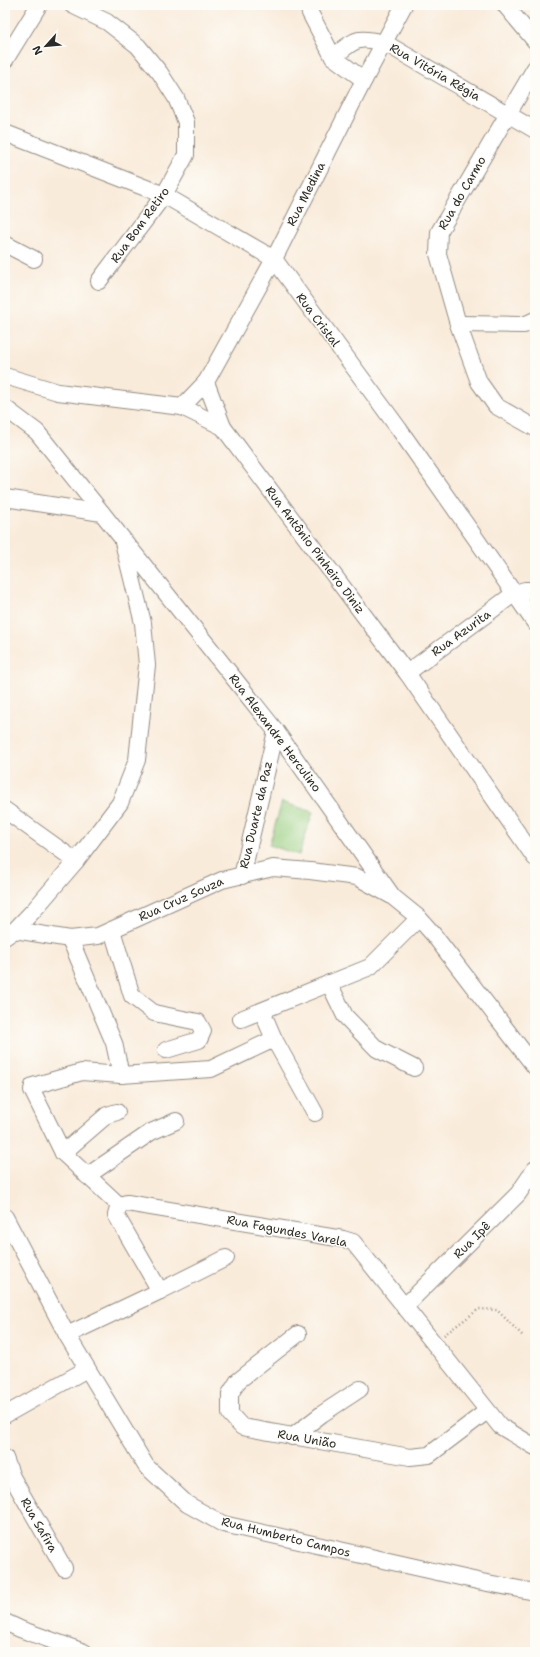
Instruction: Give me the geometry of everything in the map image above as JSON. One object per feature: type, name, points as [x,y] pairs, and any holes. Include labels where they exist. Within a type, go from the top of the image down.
[{"type":"street","points":[[5,60],[39,5]]},
{"type":"street","name":"Rua Bom Retiro","points":[[72,5],[107,22],[138,46],[160,73],[176,98],[186,122],[186,155],[164,195],[99,281]]},
{"type":"street","points":[[308,5],[310,13],[333,57],[364,80]]},
{"type":"street","name":"Rua Medina","points":[[182,407],[206,382],[274,259],[364,80],[404,5]]},
{"type":"street","points":[[505,5],[535,40]]},
{"type":"street","name":"Rua Vitória Régia","points":[[333,57],[352,42],[365,38],[385,43],[535,130]]},
{"type":"street","name":"Rua do Carmo","points":[[535,68],[439,232],[438,254],[458,324],[479,382],[496,406],[535,428]]},
{"type":"street","name":"Rua Cristal","points":[[5,133],[164,195],[274,259],[399,429],[535,622]]},
{"type":"street","points":[[5,244],[34,259]]},
{"type":"street","points":[[458,324],[524,325],[535,320]]},
{"type":"street","name":"Rua Antônio Pinheiro Diniz","points":[[5,376],[58,392],[182,407],[222,427],[407,672],[535,858]]},
{"type":"street","points":[[206,382],[222,427]]},
{"type":"street","name":"Rua Alexandre Herculino","points":[[5,408],[36,432],[102,513],[276,731],[393,897],[419,918],[535,1067]]},
{"type":"street","points":[[5,498],[102,513]]},
{"type":"street","points":[[10,934],[76,861],[120,803],[137,760],[147,665],[143,623],[122,538]]},
{"type":"street","points":[[515,594],[525,590],[535,590]]},
{"type":"street","name":"Rua Azurita","points":[[407,672],[515,594]]},
{"type":"street","name":"Rua Duarte da Paz","points":[[242,876],[276,731]]},
{"type":"street","points":[[5,810],[76,861]]},
{"type":"street","name":"Rua Cruz Souza","points":[[10,934],[70,939],[98,936],[222,880],[274,868],[357,877],[393,897]]},
{"type":"street","points":[[241,1019],[370,967],[419,918]]},
{"type":"street","points":[[112,930],[132,996],[154,1013],[198,1022],[203,1031],[199,1040],[166,1050]]},
{"type":"street","points":[[70,939],[114,1043],[121,1075]]},
{"type":"street","points":[[329,983],[345,1016],[350,1022],[377,1049],[414,1068]]},
{"type":"street","points":[[262,1011],[274,1039],[315,1113]]},
{"type":"street","points":[[160,1291],[116,1215],[119,1206],[63,1153],[33,1095],[33,1086],[82,1072],[121,1075],[211,1069],[274,1039]]},
{"type":"street","points":[[63,1153],[107,1115],[117,1112]]},
{"type":"street","points":[[87,1176],[151,1132],[176,1122]]},
{"type":"street","name":"Rua Ipê","points":[[404,1307],[518,1194],[535,1169]]},
{"type":"street","name":"Rua Fagundes Varela","points":[[119,1206],[127,1203],[342,1239],[352,1242],[500,1426],[535,1447]]},
{"type":"street","name":"Rua Humberto Campos","points":[[5,1217],[67,1335],[146,1466],[187,1504],[223,1524],[482,1582],[535,1592]]},
{"type":"street","points":[[67,1335],[226,1258]]},
{"type":"street","name":"Rua União","points":[[298,1334],[238,1381],[230,1394],[230,1414],[242,1427],[410,1457],[429,1455],[487,1411]]},
{"type":"street","points":[[5,1415],[87,1369]]},
{"type":"street","points":[[292,1437],[322,1414],[360,1389]]},
{"type":"street","name":"Rua Safira","points":[[5,1458],[12,1477],[64,1568]]},
{"type":"street","points":[[5,1622],[20,1629],[84,1652]]},
{"type":"path","points":[[434,1343],[479,1309],[497,1310],[523,1336]]},
{"type":"green space","points":[[282,802],[313,812],[299,855],[269,845]]}]
